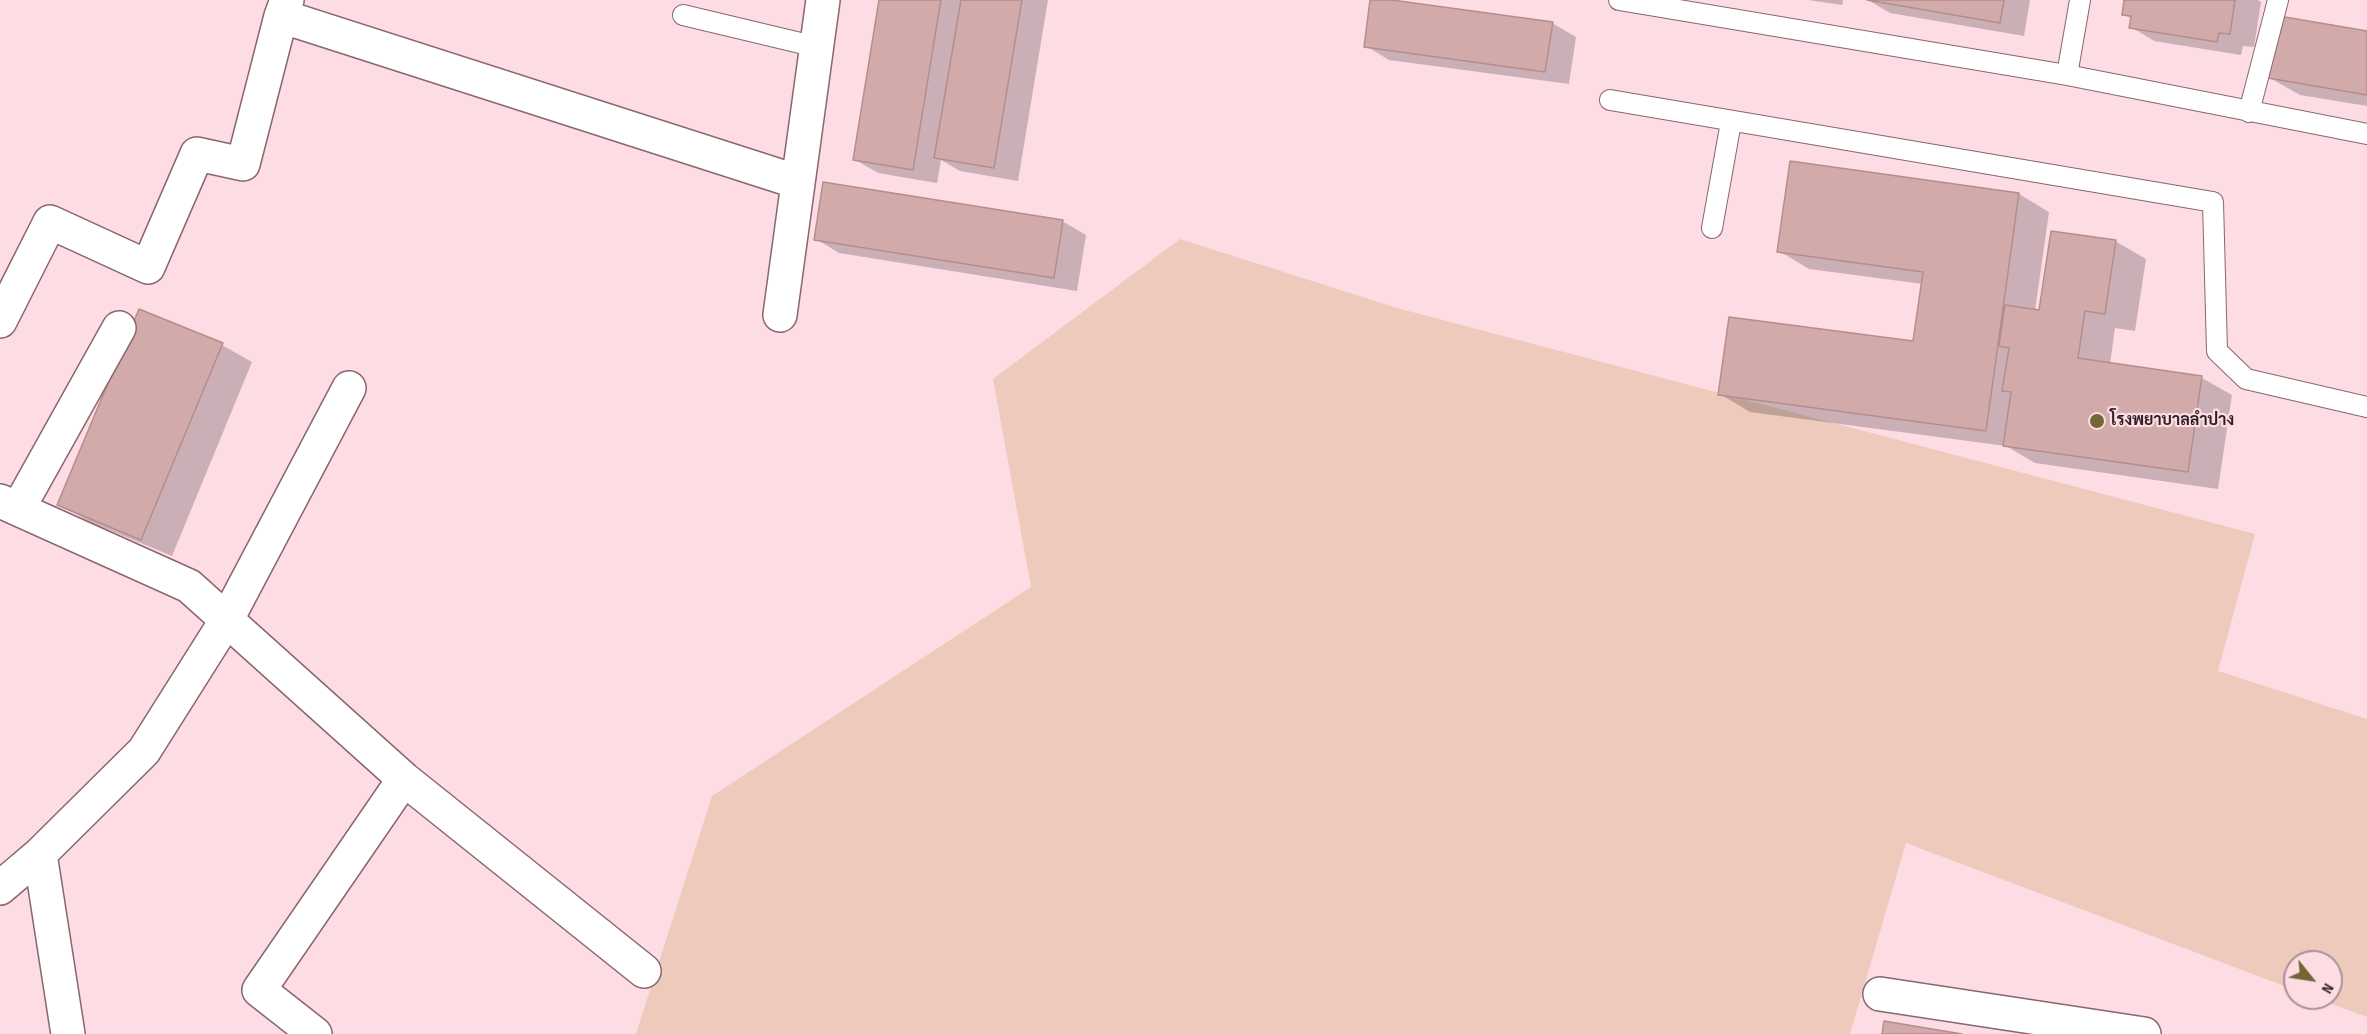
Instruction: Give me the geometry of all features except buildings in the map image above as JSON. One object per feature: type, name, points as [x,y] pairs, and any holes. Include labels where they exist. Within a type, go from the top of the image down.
[{"type":"street","points":[[780,315],[823,0]]},
{"type":"street","points":[[0,321],[50,222],[148,267],[198,154],[243,164],[284,8],[798,182]]},
{"type":"street","points":[[119,328],[9,505],[189,586],[404,779],[644,971]]},
{"type":"street","points":[[0,888],[40,854],[144,751],[226,621],[350,388]]},
{"type":"street","points":[[315,1034],[259,990],[404,779]]},
{"type":"street","points":[[40,854],[68,1034]]},
{"type":"street","points":[[1880,994],[2144,1034]]},
{"type":"lane","points":[[2067,75],[2080,0]]},
{"type":"lane","points":[[2249,112],[2278,0]]},
{"type":"lane","points":[[1629,1],[2067,75],[2367,134]]},
{"type":"lane","points":[[683,15],[817,47]]},
{"type":"lane","points":[[1610,100],[2213,202],[2217,351],[2246,379],[2367,406]]},
{"type":"lane","points":[[1712,228],[1731,122]]},
{"type":"shaded area","points":[[1180,239],[1397,308],[2255,534],[2218,671],[2367,719],[2367,1017],[2343,1008],[2343,950],[2283,950],[2283,985],[1906,843],[1850,1034],[636,1034],[712,796],[1031,587],[993,379]]},
{"type":"place","name":"โรงพยาบาลลำปาง","points":[[2097,421]]}]
